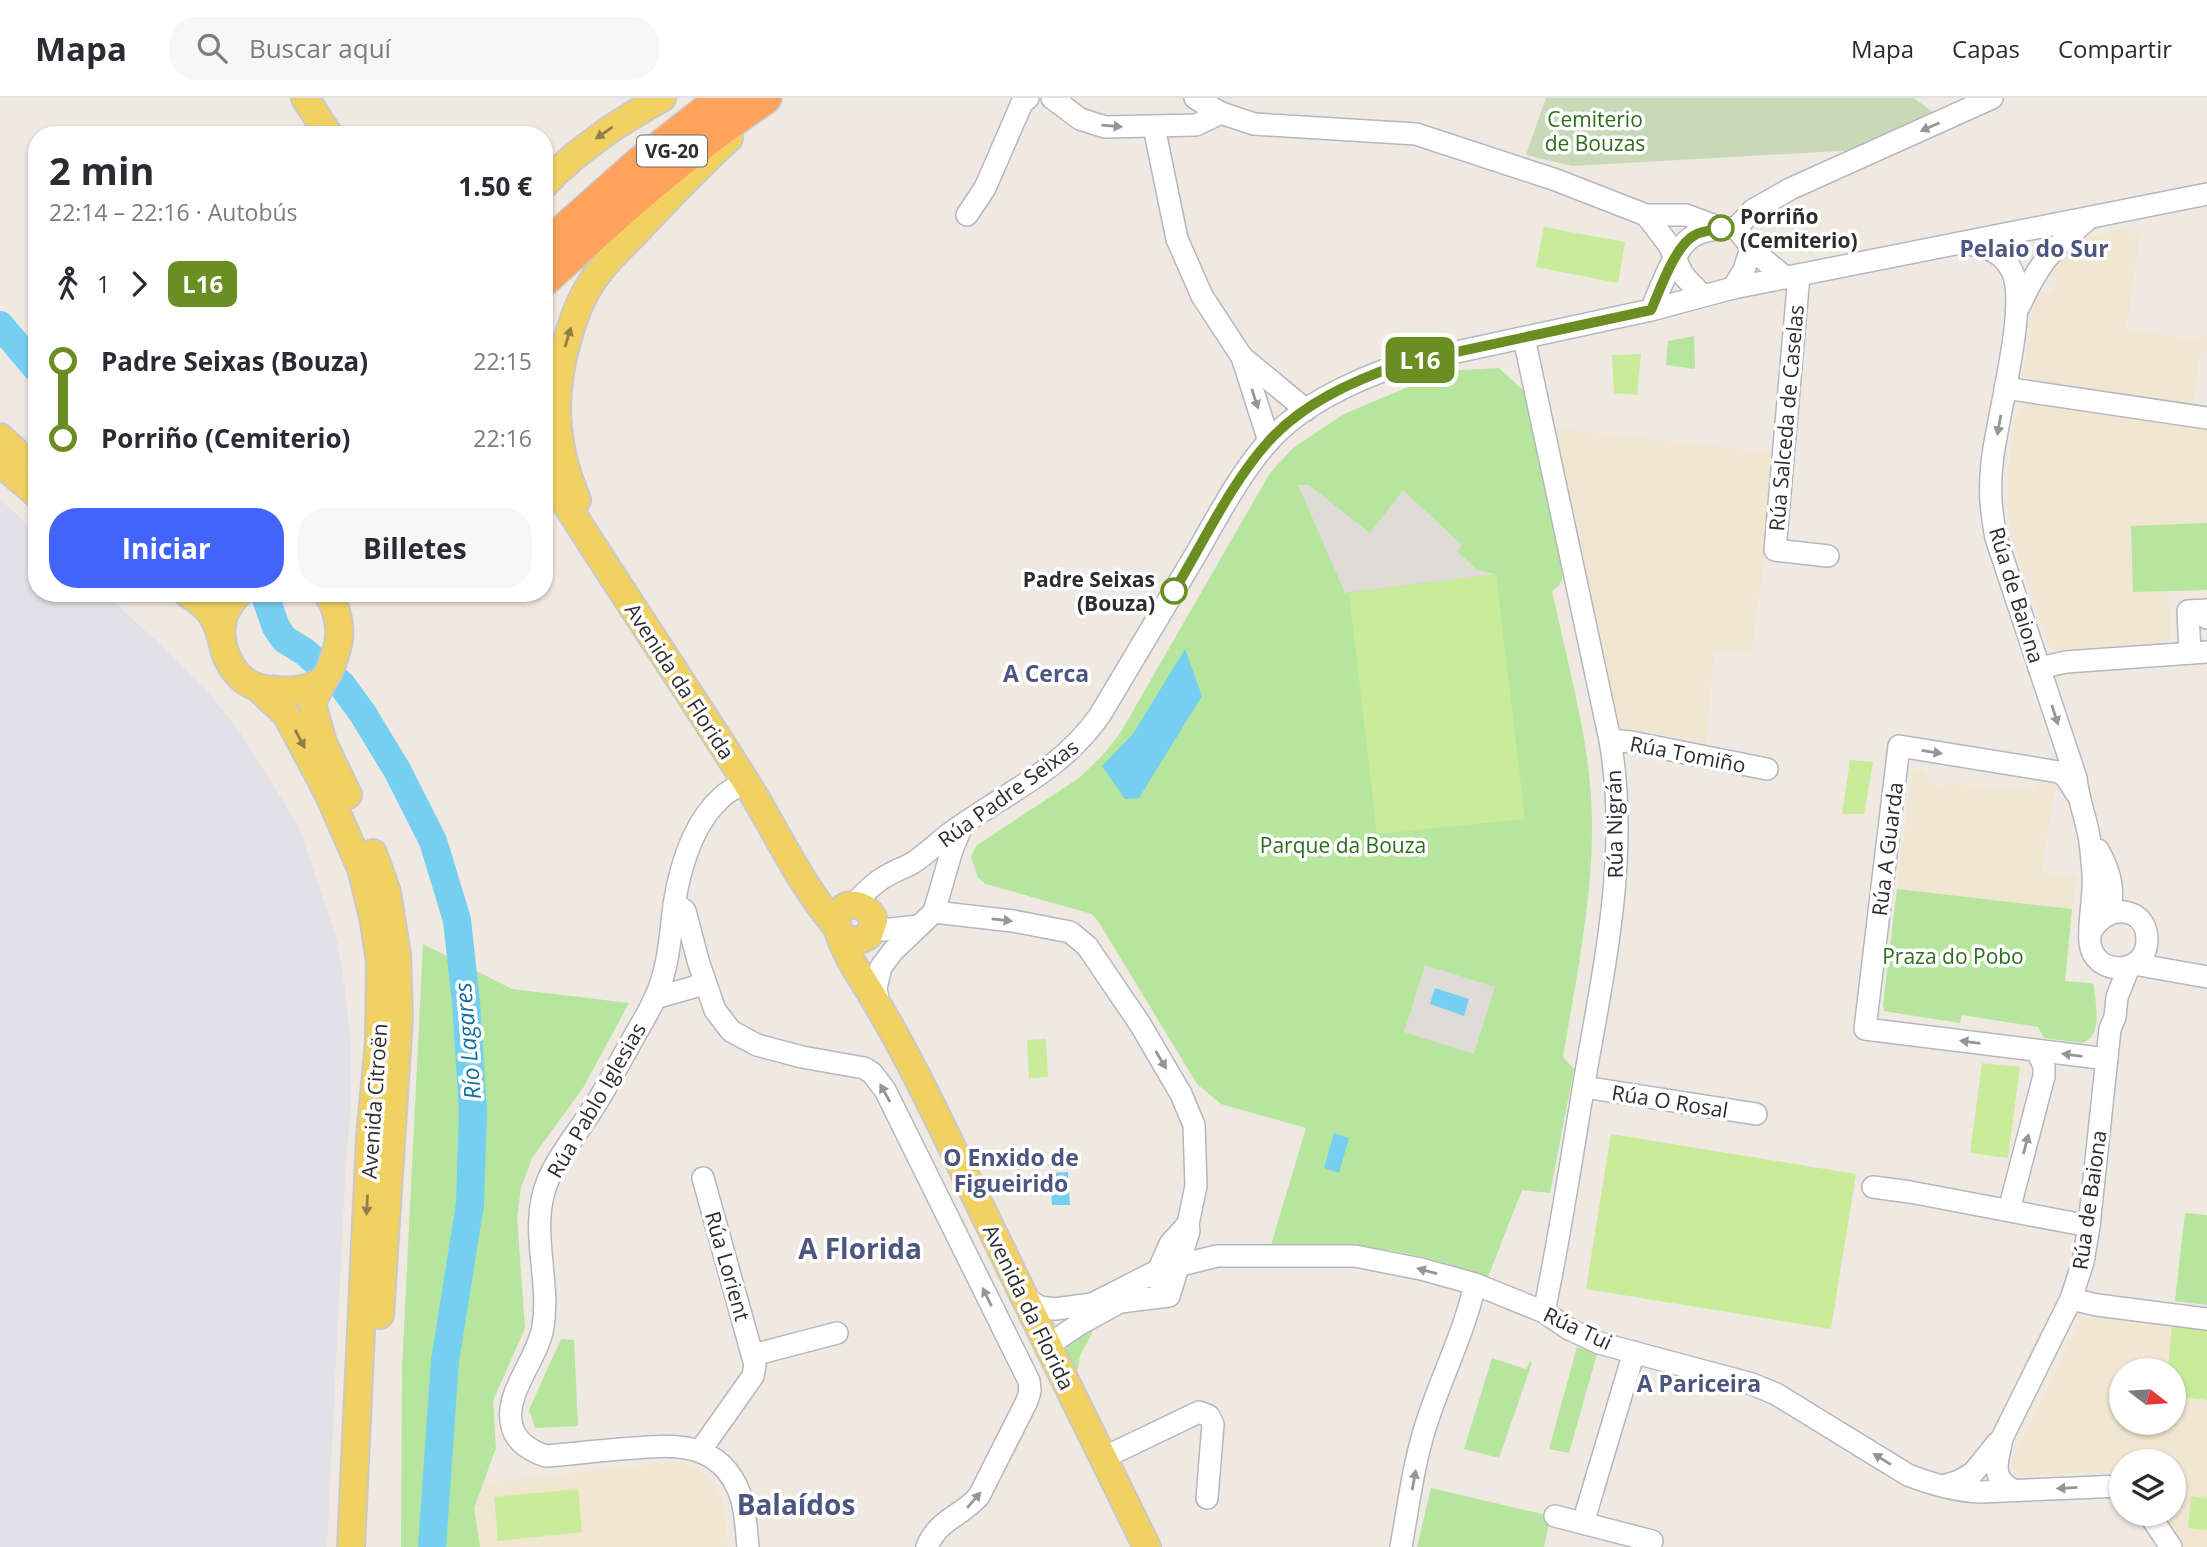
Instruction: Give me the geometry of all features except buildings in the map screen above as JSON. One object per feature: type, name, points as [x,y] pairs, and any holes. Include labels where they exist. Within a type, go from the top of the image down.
[{"type":"highway","points":[[553,228],[616,168],[702,98]]},
{"type":"highway","name":"VG-20","points":[[553,261],[641,162],[723,98]]},
{"type":"highway","name":"VG-20","points":[[553,241],[740,98]]},
{"type":"highway","points":[[553,272],[636,195],[688,153],[765,98]]},
{"type":"main road","points":[[305,98],[323,126]]},
{"type":"main road","points":[[553,177],[586,146],[621,121],[662,98]]},
{"type":"main road","points":[[578,522],[580,506],[567,477],[556,421],[557,387],[564,349],[576,311],[590,285],[617,251],[694,171],[778,98]]},
{"type":"main road","points":[[0,437],[28,463]]},
{"type":"main road","points":[[0,463],[28,499]]},
{"type":"main road","name":"Avenida da Florida","points":[[553,483],[746,782],[823,911],[844,918],[851,962],[879,1005],[1147,1547]]},
{"type":"main road","points":[[201,602],[216,618],[222,640]]},
{"type":"main road","points":[[222,640],[222,624],[232,602]]},
{"type":"main road","points":[[257,687],[290,692],[314,690],[331,667],[340,642],[340,622],[333,602]]},
{"type":"main road","name":"Avenida Citroën","points":[[222,640],[228,661],[242,679],[257,687],[286,714],[328,793],[361,868],[380,961],[379,1042],[370,1139],[351,1547]]},
{"type":"main road","name":"Avenida Citroën","points":[[314,690],[323,743],[366,835],[387,892],[397,955],[399,1017],[367,1547]]},
{"type":"main road","points":[[844,918],[847,940],[855,941],[871,932]]},
{"type":"main road","points":[[863,981],[871,932]]},
{"type":"street","points":[[967,215],[985,188],[1022,103],[1028,98]]},
{"type":"street","points":[[1052,98],[1080,119],[1105,127],[1196,125],[1221,113]]},
{"type":"street","points":[[1195,98],[1221,113],[1254,124],[1416,134],[1556,180],[1646,215],[1686,215],[1729,228],[1751,248],[1792,277]]},
{"type":"street","points":[[1651,310],[1675,259],[1695,235],[1729,228],[1753,210],[1790,189],[1992,98]]},
{"type":"street","points":[[1154,127],[1177,239],[1202,296],[1242,357],[1269,441]]},
{"type":"street","points":[[1646,215],[1669,245],[1683,275],[1702,295],[2207,194]]},
{"type":"street","name":"Rúa de Baiona","points":[[2018,309],[2042,263],[2054,248],[2089,218]]},
{"type":"street","name":"Rúa de Baiona","points":[[1959,243],[1978,245],[2002,257],[2015,280],[2018,309],[1992,461],[1990,500],[1996,538],[2076,778],[2078,798],[2089,833],[2103,859],[2113,892],[2108,913],[2129,913],[2143,925],[2147,940],[2146,949],[2141,958],[2132,965],[2117,997],[2115,1017],[2110,1029]]},
{"type":"street","points":[[1733,288],[1745,270],[1751,248]]},
{"type":"street","name":"Rúa Salceda de Caselas","points":[[1792,277],[1775,550],[1828,556]]},
{"type":"street","name":"Rúa Padre Seixas","points":[[844,918],[870,888],[888,874],[909,866],[962,826],[1060,760],[1079,743],[1100,715],[1239,481],[1269,441],[1306,410],[1369,376],[1401,364],[1651,310],[1702,295]]},
{"type":"street","name":"Rúa Nigrán","points":[[1524,338],[1610,740],[1617,810],[1616,888],[1544,1312]]},
{"type":"street","points":[[1242,357],[1306,410]]},
{"type":"street","points":[[2005,388],[2207,418]]},
{"type":"street","points":[[2039,668],[2056,663],[2199,652],[2188,611],[2207,610],[2207,618]]},
{"type":"street","name":"Rúa Tomiño","points":[[1610,740],[1767,769]]},
{"type":"street","name":"Rúa A Guarda","points":[[2078,798],[2066,777],[2059,772],[1899,746],[1865,1029],[2107,1059]]},
{"type":"street","name":"Rúa Pablo Iglesias","points":[[746,782],[724,795],[704,817],[685,858],[674,903],[663,979],[655,998],[604,1091],[554,1166],[547,1182],[539,1222],[543,1330],[510,1412],[515,1435],[533,1452],[546,1456],[668,1445],[701,1451],[718,1462],[736,1485],[744,1510],[748,1547]]},
{"type":"street","name":"Avenida da Florida","points":[[879,1005],[876,988],[881,967],[929,914],[962,826]]},
{"type":"street","name":"Rúa de Baiona","points":[[2013,1490],[2000,1480],[1996,1460],[2003,1438],[2071,1299],[2086,1251],[2089,1226],[2110,1029],[2106,965],[2094,956],[2091,947],[2093,874],[2089,833]]},
{"type":"street","points":[[909,866],[930,882],[929,914]]},
{"type":"street","points":[[674,903],[685,911],[701,973],[721,1021],[743,1039],[802,1057],[864,1069],[878,1080],[1029,1381],[1027,1401],[979,1496],[935,1530],[927,1547]]},
{"type":"street","points":[[2092,930],[2097,921],[2108,913]]},
{"type":"street","points":[[871,932],[929,914],[1013,920],[1070,932],[1087,946],[1140,1024],[1181,1094],[1194,1125],[1196,1186],[1179,1264]]},
{"type":"street","points":[[670,945],[685,948],[701,973]]},
{"type":"street","points":[[2106,965],[2117,969],[2132,965],[2207,978]]},
{"type":"street","name":"Rúa Pablo Iglesias","points":[[655,998],[694,987],[701,973]]},
{"type":"street","points":[[2009,1210],[2044,1076],[2044,1066],[2038,1051]]},
{"type":"street","name":"Rúa O Rosal","points":[[1584,1087],[1756,1114]]},
{"type":"street","name":"Rúa Lorient","points":[[701,1451],[754,1376],[755,1365],[703,1178]]},
{"type":"street","points":[[1873,1188],[2089,1226]]},
{"type":"street","points":[[1188,1227],[1217,1256]]},
{"type":"street","points":[[1149,1300],[1157,1271],[1170,1244],[1188,1227]]},
{"type":"street","name":"Rúa Tui","points":[[1025,1298],[1041,1307],[1055,1310],[1092,1304],[1157,1271],[1217,1256],[1355,1256],[1409,1266],[1475,1284],[1544,1312],[1569,1329],[1599,1343],[1739,1380],[1776,1394],[1908,1475],[1929,1483],[1967,1491],[2109,1486]]},
{"type":"street","name":"Rúa Tui","points":[[1048,1346],[1078,1325],[1120,1302],[1169,1296],[1179,1264]]},
{"type":"street","points":[[1401,1547],[1420,1444],[1461,1334],[1475,1284]]},
{"type":"street","points":[[2071,1299],[2097,1305],[2207,1319]]},
{"type":"street","name":"Rúa Tui","points":[[1078,1325],[1092,1304]]},
{"type":"street","points":[[753,1354],[836,1332]]},
{"type":"street","points":[[1584,1523],[1634,1352]]},
{"type":"street","points":[[1104,1458],[1199,1412],[1209,1416],[1213,1424],[1208,1498]]},
{"type":"street","name":"Rúa de Baiona","points":[[1944,1486],[1973,1473],[2003,1438]]},
{"type":"street","points":[[1555,1516],[1652,1541]]},
{"type":"street","points":[[2157,1526],[2171,1547]]},
{"type":"shaded area","points":[[2129,227],[2129,233],[2140,233],[2126,329],[2197,340],[2199,335],[2207,336],[2207,352],[2200,351],[2194,401],[2190,405],[2034,381],[2023,373],[2036,295],[2038,290],[2051,295],[2058,279],[2046,273],[2064,253],[2084,239]]},
{"type":"shaded area","points":[[2031,403],[2207,429],[2207,587],[2168,591],[2171,636],[2167,642],[2085,649],[2050,648],[2015,547],[2007,504],[2007,475],[2016,414],[2021,406]]},
{"type":"shaded area","points":[[1553,428],[1773,453],[1762,575],[1751,654],[1714,652],[1706,744],[1620,726]]},
{"type":"shaded area","points":[[1298,485],[1309,485],[1370,533],[1403,490],[1462,545],[1457,551],[1477,570],[1496,574],[1345,593]]},
{"type":"shaded area","points":[[0,499],[28,525],[28,602],[114,602],[207,690],[241,734],[298,825],[337,940],[350,1036],[351,1099],[327,1547],[0,1547]]},
{"type":"shaded area","points":[[1912,770],[1924,772],[1930,784],[1943,786],[1946,783],[2031,791],[2040,779],[2056,782],[2041,872],[2077,877],[2072,909],[1897,889]]},
{"type":"shaded area","points":[[1425,965],[1495,987],[1474,1054],[1404,1032]]},
{"type":"shaded area","points":[[2095,1315],[2172,1324],[2169,1358],[2109,1358],[2109,1435],[2186,1435],[2186,1397],[2207,1400],[2207,1547],[2185,1547],[2172,1526],[2186,1526],[2186,1449],[2109,1449],[2109,1472],[2025,1475],[2016,1471],[2013,1466],[2013,1458],[2080,1321]]},
{"type":"shaded area","points":[[670,1462],[692,1465],[716,1487],[723,1502],[728,1547],[471,1547],[470,1517],[483,1483]]},
{"type":"green space","name":"Cemiterio de Bouzas","points":[[1546,98],[1914,98],[1934,113],[1856,150],[1572,166],[1526,155]]},
{"type":"green space","points":[[1544,227],[1625,242],[1618,283],[1536,267]]},
{"type":"green space","points":[[1694,336],[1695,369],[1666,365],[1668,341]]},
{"type":"green space","points":[[1641,354],[1637,395],[1614,393],[1612,355]]},
{"type":"green space","name":"Parque da Bouza","points":[[1499,368],[1525,392],[1562,572],[1560,583],[1552,591],[1588,762],[1592,850],[1587,909],[1563,1057],[1574,1069],[1550,1193],[1522,1190],[1488,1277],[1427,1258],[1389,1250],[1345,1246],[1271,1245],[1306,1128],[1221,1104],[1197,1084],[1092,914],[986,884],[978,878],[971,857],[976,846],[1079,778],[1119,735],[1270,473],[1293,448],[1344,414],[1446,371]]},
{"type":"green space","points":[[2207,523],[2207,590],[2133,592],[2131,526]]},
{"type":"green space","points":[[1496,574],[1525,819],[1377,834],[1349,593]]},
{"type":"green space","points":[[1850,760],[1873,762],[1864,814],[1842,814]]},
{"type":"green space","name":"Praza do Pobo","points":[[1897,889],[2072,909],[2065,981],[2094,985],[2097,1018],[2096,1027],[2089,1040],[2082,1043],[2044,1038],[2038,1027],[1962,1015],[1960,1023],[1884,1011]]},
{"type":"green space","points":[[423,944],[512,989],[629,1003],[583,1088],[532,1158],[521,1188],[517,1217],[525,1328],[493,1401],[496,1448],[474,1508],[480,1547],[401,1547],[402,1369]]},
{"type":"green space","points":[[1046,1039],[1048,1077],[1029,1078],[1027,1040]]},
{"type":"green space","points":[[1982,1063],[2020,1067],[2008,1158],[1970,1153]]},
{"type":"green space","points":[[1611,1134],[1856,1174],[1831,1329],[1586,1289]]},
{"type":"green space","points":[[2185,1213],[2207,1215],[2207,1305],[2175,1301]]},
{"type":"green space","points":[[2172,1324],[2207,1328],[2207,1400],[2186,1397],[2186,1358],[2169,1358]]},
{"type":"green space","points":[[1094,1327],[1073,1376],[1065,1352],[1069,1343]]},
{"type":"green space","points":[[561,1339],[574,1340],[578,1426],[535,1428],[529,1410]]},
{"type":"green space","points":[[1577,1347],[1597,1354],[1569,1453],[1549,1449]]},
{"type":"green space","points":[[1492,1358],[1526,1369],[1530,1361],[1532,1363],[1499,1458],[1464,1449]]},
{"type":"green space","points":[[1431,1488],[1551,1516],[1544,1547],[1417,1547]]},
{"type":"green space","points":[[578,1489],[582,1532],[498,1541],[494,1497]]},
{"type":"green space","points":[[2191,1496],[2207,1498],[2207,1530],[2188,1528]]},
{"type":"water","points":[[1185,649],[1202,696],[1139,798],[1125,799],[1102,766],[1133,734]]},
{"type":"water","points":[[1435,988],[1469,999],[1464,1016],[1430,1004]]},
{"type":"water","points":[[1334,1133],[1349,1138],[1339,1173],[1324,1168]]},
{"type":"water","points":[[1068,1172],[1070,1205],[1052,1205],[1050,1173]]},
{"type":"waterway","name":"Río Lagares","points":[[0,325],[28,358]]},
{"type":"waterway","name":"Río Lagares","points":[[267,602],[276,627],[284,639],[305,652],[342,685],[397,770],[433,841],[457,920],[473,1110],[470,1204],[445,1361],[432,1547]]},
{"type":"bus line","name":"L16","points":[[1174,591],[1239,481],[1269,441],[1306,410],[1340,389],[1401,364],[1651,310],[1685,244],[1695,235],[1721,228]]},
{"type":"place","name":"Porriño (Cemiterio)","points":[[1721,228]]},
{"type":"place","name":"Padre Seixas (Bouza)","points":[[1174,591]]},
{"type":"district","name":"Pelaio do Sur","points":[[2034,248]]},
{"type":"district","name":"A Cerca","points":[[1046,673]]},
{"type":"district","name":"O Enxido de Figueirido","points":[[1011,1170]]},
{"type":"district","name":"A Florida","points":[[860,1248]]},
{"type":"district","name":"A Pariceira","points":[[1699,1383]]},
{"type":"district","name":"Balaídos","points":[[796,1504]]}]
